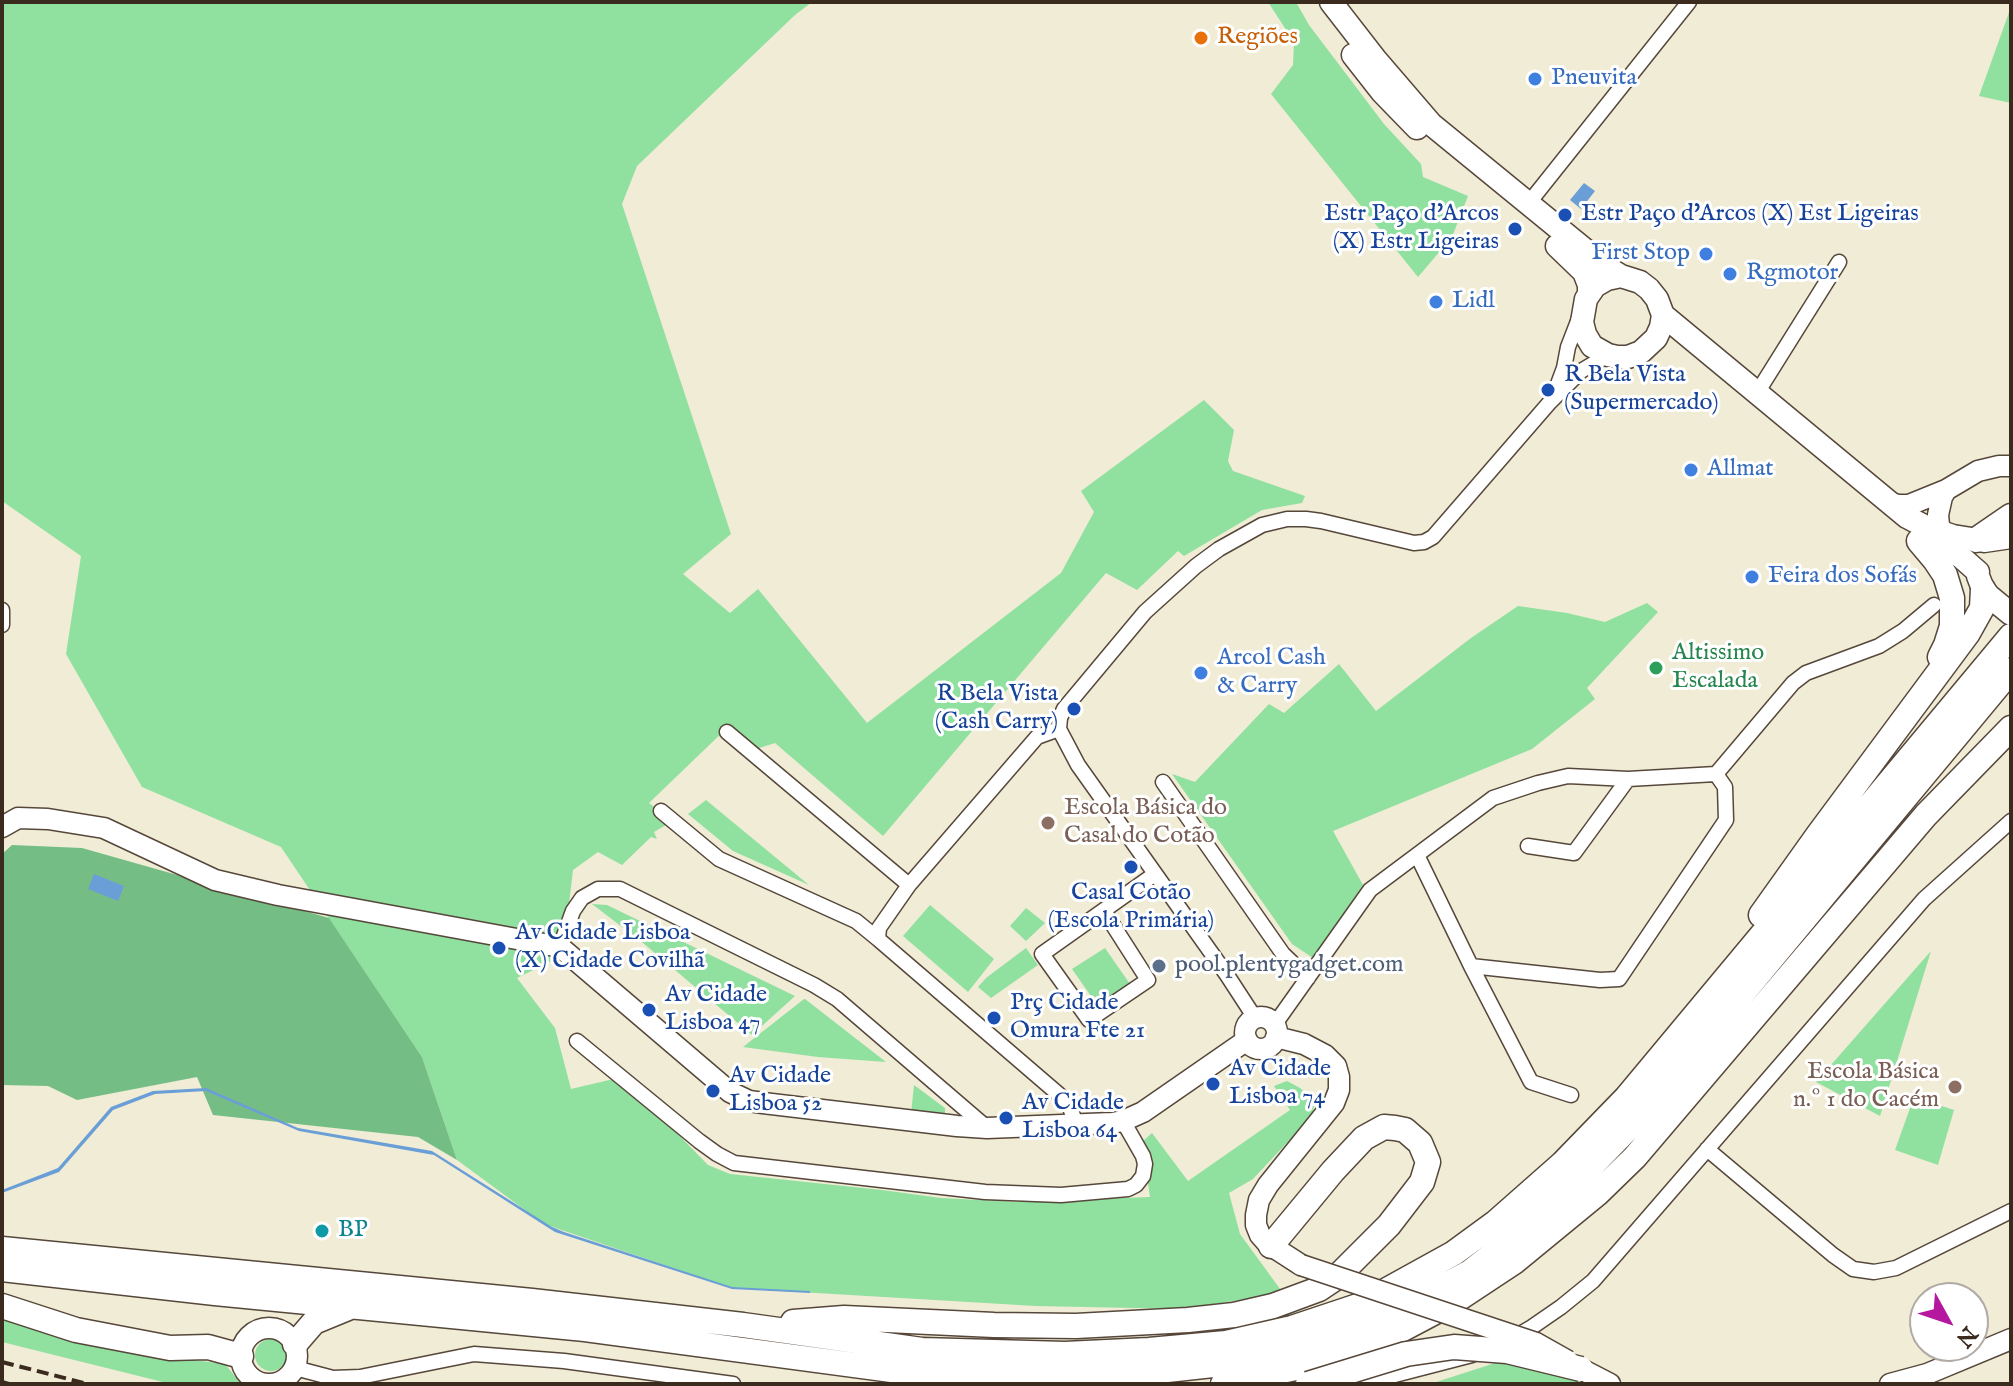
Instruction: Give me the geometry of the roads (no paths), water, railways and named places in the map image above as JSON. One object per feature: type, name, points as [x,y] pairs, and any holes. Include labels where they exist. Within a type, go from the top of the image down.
[{"type":"highway","points":[[1994,540],[2011,516]]},
{"type":"highway","points":[[1912,708],[1946,645],[1953,615],[1945,575],[1919,541]]},
{"type":"highway","points":[[1725,980],[1735,951],[1976,620],[1982,608],[1983,586]]},
{"type":"highway","points":[[2,1249],[454,1293],[743,1325],[922,1350],[1065,1354],[1149,1350],[1226,1343],[1292,1328],[1358,1306],[1454,1253],[1495,1223],[1563,1163],[1627,1097],[2011,636]]},
{"type":"highway","points":[[2,1269],[615,1333],[914,1373],[1073,1376],[1149,1372],[1231,1363],[1297,1350],[1360,1330],[1470,1272],[1578,1180],[1645,1111],[2011,670]]},
{"type":"highway","points":[[1223,1384],[1309,1365],[1382,1340],[1452,1303],[1514,1262],[1598,1193],[1635,1157],[1915,827],[2011,728]]},
{"type":"highway","points":[[743,1325],[844,1318],[1076,1326],[1188,1320],[1234,1315],[1273,1306],[1319,1289],[1337,1277],[1389,1225],[1417,1191],[1426,1173],[1428,1162],[1420,1143],[1405,1130],[1384,1127],[1364,1138],[1271,1246]]},
{"type":"highway","points":[[2,1306],[76,1330],[170,1348],[208,1347],[241,1356]]},
{"type":"highway","points":[[295,1356],[314,1322],[352,1306]]},
{"type":"highway","points":[[1308,1384],[1406,1354],[1454,1347],[1507,1351],[1581,1369]]},
{"type":"highway","points":[[914,1373],[948,1384]]},
{"type":"main road","points":[[1315,2],[1398,110],[1579,265],[1587,278],[1582,322],[1592,346],[1608,355],[1628,357],[1648,347],[1667,344],[1680,349],[1841,482],[1919,541],[1961,557],[1983,586],[2011,614]]},
{"type":"main road","points":[[1331,2],[1431,124],[1588,254],[1621,276],[1640,282],[1649,289],[1663,315],[1890,503],[1914,521],[1943,533],[1994,540]]},
{"type":"main road","points":[[1586,301],[1601,281],[1621,276]]},
{"type":"main road","points":[[1648,347],[1656,338],[1663,315]]},
{"type":"main road","points":[[1983,586],[1982,555],[1994,540]]},
{"type":"street","points":[[1528,204],[1689,2]]},
{"type":"street","points":[[1757,393],[1839,262]]},
{"type":"street","points":[[1550,402],[1560,382],[1568,347],[1586,301]]},
{"type":"street","points":[[1608,355],[1581,371],[1550,402],[1442,529],[1424,542],[1414,543],[1321,521],[1287,519],[1262,525],[1219,549],[1145,612],[1069,702],[1060,718],[1059,729],[1078,765],[1227,975],[1269,1026],[1325,1055],[1336,1066],[1339,1090],[1334,1103],[1259,1200],[1256,1225],[1260,1235],[1301,1265],[1536,1343],[1610,1384]]},
{"type":"street","points":[[1890,503],[1909,505],[1946,490],[1978,471],[2011,466]]},
{"type":"street","points":[[1943,533],[1938,515],[1946,490]]},
{"type":"street","points":[[1269,1026],[1247,1025],[1247,1040],[1254,1047],[1272,1045],[1269,1026],[1308,978],[1370,890],[1493,798],[1568,776],[1628,779],[1716,774],[1793,683],[1806,673],[1879,646],[1934,605]]},
{"type":"street","points":[[2,610],[2,625]]},
{"type":"street","points":[[878,939],[879,928],[909,885],[1037,737],[1059,729]]},
{"type":"street","points":[[727,732],[909,885]]},
{"type":"street","points":[[1471,966],[1600,980],[1619,979],[1726,820],[1725,787],[1716,774]]},
{"type":"street","points":[[1528,846],[1574,853],[1628,779]]},
{"type":"street","points":[[1163,782],[1283,954],[1308,978]]},
{"type":"street","points":[[661,811],[719,859],[856,921],[1063,1098],[1076,1124]]},
{"type":"street","points":[[2,827],[18,818],[48,819],[104,828],[215,880],[278,895],[560,947],[730,1092],[749,1101],[987,1128],[1123,1121],[1143,1112],[1247,1040]]},
{"type":"street","points":[[1360,1384],[1487,1351],[1532,1327],[1593,1281],[1924,899],[2011,821]]},
{"type":"street","points":[[1417,855],[1531,1082],[1571,1095]]},
{"type":"street","points":[[1104,911],[1148,980],[1089,1020],[1042,954],[1155,874]]},
{"type":"street","points":[[560,947],[573,911],[582,898],[598,889],[620,889],[807,981],[837,999],[987,1128]]},
{"type":"street","points":[[577,1041],[699,1141],[734,1163],[985,1192],[1061,1195],[1128,1189],[1143,1176],[1145,1164],[1123,1121]]},
{"type":"street","points":[[1707,1149],[1853,1269],[1874,1272],[1896,1268],[2011,1211]]},
{"type":"street","points":[[273,1328],[290,1336],[295,1356],[285,1379],[271,1384],[262,1383],[247,1373],[241,1356],[247,1339],[254,1332],[273,1328]]},
{"type":"street","points":[[1890,1384],[1927,1374],[2011,1339]]},
{"type":"street","points":[[295,1356],[333,1378],[360,1377],[474,1354],[564,1361],[733,1384]]},
{"type":"water","points":[[1584,183],[1595,191],[1581,209],[1570,200]]},
{"type":"water","points":[[94,874],[124,886],[118,901],[88,889]]},
{"type":"water","points":[[206,1088],[298,1128],[432,1151],[564,1232],[732,1287],[810,1293],[732,1289],[555,1232],[434,1155],[299,1131],[206,1091],[155,1094],[113,1110],[59,1172],[2,1193],[2,1190],[58,1168],[111,1107],[153,1091]]},
{"type":"railway","points":[[2,1362],[88,1384]]},
{"type":"railway","points":[[2,1382],[9,1384]]},
{"type":"place","name":"Regiões","points":[[1201,38]]},
{"type":"place","name":"Pneuvita","points":[[1535,79]]},
{"type":"place","name":"Estr Paço d'Arcos (X) Est Ligeiras","points":[[1565,215]]},
{"type":"place","name":"Estr Paço d'Arcos (X) Estr Ligeiras","points":[[1515,229]]},
{"type":"place","name":"First Stop","points":[[1706,254]]},
{"type":"place","name":"Rgmotor","points":[[1730,274]]},
{"type":"place","name":"Lidl","points":[[1436,302]]},
{"type":"place","name":"R Bela Vista (Supermercado)","points":[[1548,390]]},
{"type":"place","name":"Allmat","points":[[1691,470]]},
{"type":"place","name":"Feira dos Sofás","points":[[1752,577]]},
{"type":"place","name":"Altissimo Escalada","points":[[1656,668]]},
{"type":"place","name":"Arcol Cash & Carry","points":[[1201,673]]},
{"type":"place","name":"R Bela Vista (Cash Carry)","points":[[1074,709]]},
{"type":"place","name":"Escola Básica do Casal do Cotão","points":[[1048,823]]},
{"type":"place","name":"Casal Cotão (Escola Primária)","points":[[1131,867]]},
{"type":"place","name":"Av Cidade Lisboa (X) Cidade Covilhã","points":[[499,948]]},
{"type":"place","name":"pool.plentygadget.com","points":[[1159,966]]},
{"type":"place","name":"Av Cidade Lisboa 47","points":[[649,1010]]},
{"type":"place","name":"Prç Cidade Omura Fte 21","points":[[994,1018]]},
{"type":"place","name":"Av Cidade Lisboa 74","points":[[1213,1084]]},
{"type":"place","name":"Escola Básica n.º 1 do Cacém","points":[[1955,1087]]},
{"type":"place","name":"Av Cidade Lisboa 52","points":[[713,1091]]},
{"type":"place","name":"Av Cidade Lisboa 64","points":[[1006,1118]]},
{"type":"place","name":"BP","points":[[322,1231]]}]
